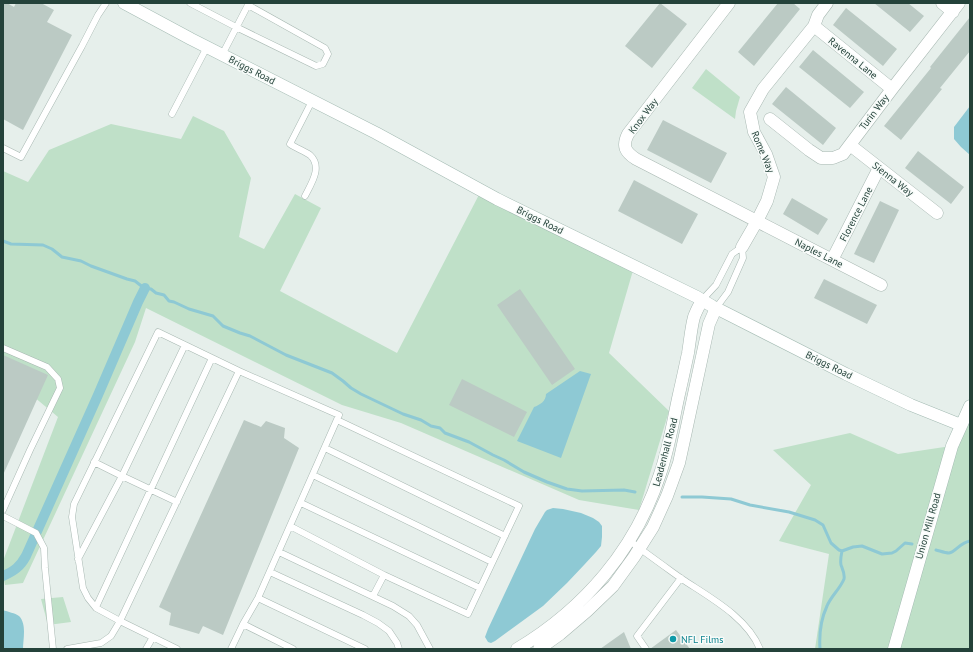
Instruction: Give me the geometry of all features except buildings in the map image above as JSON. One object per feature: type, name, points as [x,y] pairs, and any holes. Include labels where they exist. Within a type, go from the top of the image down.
[{"type":"street","name":"Briggs Road","points":[[124,3],[222,55],[376,133],[497,199],[702,300],[846,374],[911,405],[961,424]]},
{"type":"street","name":"Knox Way","points":[[729,3],[628,134],[625,140],[625,148],[629,155],[636,159],[757,221]]},
{"type":"street","name":"Rome Way","points":[[742,247],[767,201],[774,177],[766,154],[754,132],[750,112],[763,89],[814,26],[818,15],[827,3]]},
{"type":"street","points":[[942,3],[956,7]]},
{"type":"street","name":"Turin Way","points":[[770,119],[821,158],[833,158],[843,154],[956,7]]},
{"type":"street","name":"Ravenna Lane","points":[[814,26],[892,89]]},
{"type":"street","name":"Sienna Way","points":[[850,145],[937,213]]},
{"type":"street","name":"Florence Lane","points":[[832,260],[879,168]]},
{"type":"street","name":"Naples Lane","points":[[757,221],[881,285]]},
{"type":"street","name":"Leadenhall Road","points":[[519,649],[562,617],[588,593],[611,567],[630,541],[650,501],[662,467],[671,434],[694,316],[702,300]]},
{"type":"street","name":"Leadenhall Road","points":[[539,649],[560,634],[587,611],[608,590],[623,572],[653,527],[679,463],[709,324],[716,308]]},
{"type":"street","name":"Union Mill Road","points":[[894,649],[944,470],[952,446],[970,406]]},
{"type":"lane","points":[[3,148],[21,157],[98,15],[106,3]]},
{"type":"lane","points":[[190,3],[236,27],[316,66],[323,64],[328,54],[326,48],[248,4],[236,27],[222,55]]},
{"type":"lane","points":[[172,114],[207,47]]},
{"type":"lane","points":[[305,196],[316,174],[315,164],[310,156],[290,144],[312,101]]},
{"type":"lane","points":[[702,300],[716,285],[732,254],[742,247],[744,258],[728,292],[716,308]]},
{"type":"lane","points":[[177,649],[120,621],[96,607],[88,598],[83,588],[72,517],[74,504],[158,332],[239,371],[340,415],[258,598],[230,649]]},
{"type":"lane","points":[[78,559],[122,476],[185,345]]},
{"type":"lane","points":[[3,348],[47,367],[58,379],[60,388],[3,510]]},
{"type":"lane","points":[[96,607],[212,358]]},
{"type":"lane","points":[[67,649],[101,643],[111,636],[120,621],[239,371]]},
{"type":"lane","points":[[290,526],[384,575],[468,614],[519,506],[337,420]]},
{"type":"lane","points":[[325,448],[505,536]]},
{"type":"lane","points":[[94,462],[177,502]]},
{"type":"lane","points":[[313,475],[492,562]]},
{"type":"lane","points":[[301,503],[480,588]]},
{"type":"lane","points":[[3,516],[36,533],[44,548],[53,649]]},
{"type":"lane","points":[[630,541],[744,623],[760,649]]},
{"type":"lane","points":[[279,552],[373,596],[409,616],[417,625],[430,649]]},
{"type":"lane","points":[[270,572],[378,623],[389,631],[399,649]]},
{"type":"lane","points":[[373,596],[384,575]]},
{"type":"lane","points":[[646,649],[637,636],[681,578]]},
{"type":"lane","points":[[258,598],[365,649]]},
{"type":"lane","points":[[243,624],[293,649]]},
{"type":"lane","points":[[146,649],[153,637]]},
{"type":"green space","points":[[706,69],[740,97],[735,119],[692,88]]},
{"type":"green space","points":[[193,116],[224,131],[251,178],[239,237],[264,249],[295,194],[321,208],[280,291],[397,353],[483,187],[634,267],[609,353],[669,411],[639,510],[579,500],[401,423],[342,405],[146,308],[135,342],[23,583],[5,585],[3,576],[3,561],[58,417],[3,371],[3,171],[28,182],[49,150],[111,124],[181,139]]},
{"type":"green space","points":[[970,405],[970,649],[815,649],[829,554],[779,541],[811,485],[773,450],[850,433],[898,454],[951,446]]},
{"type":"green space","points":[[63,597],[71,622],[48,625],[41,599]]},
{"type":"water","points":[[970,106],[970,155],[954,139],[954,127]]},
{"type":"water","points":[[580,371],[591,374],[561,458],[517,441],[534,407],[545,399],[546,394]]},
{"type":"water","points":[[553,508],[581,513],[599,522],[602,526],[601,546],[567,583],[543,606],[495,641],[491,643],[488,642],[485,637],[488,629],[535,529],[545,512]]},
{"type":"water","points":[[3,610],[19,616],[21,619],[24,627],[23,649],[3,649]]},
{"type":"waterway","points":[[3,241],[11,244],[43,245],[52,249],[62,257],[81,261],[91,266],[135,281],[144,288],[151,289],[156,293],[164,295],[169,301],[213,316],[223,326],[250,336],[286,355],[332,373],[361,394],[403,414],[421,420],[431,426],[440,428],[445,433],[469,442],[524,472],[547,482],[567,489],[582,491],[624,490],[635,492]]},
{"type":"waterway","points":[[3,576],[16,568],[26,556],[145,288]]},
{"type":"waterway","points":[[682,497],[731,499],[750,505],[789,512],[815,520],[823,525],[831,543],[842,551],[853,547],[862,546],[882,554],[892,553],[905,543],[912,544]]},
{"type":"waterway","points":[[936,550],[949,553],[970,541]]},
{"type":"waterway","points":[[820,649],[823,616],[829,602],[844,579],[841,563],[842,551]]},
{"type":"place","name":"NFL Films","points":[[673,639]]}]
